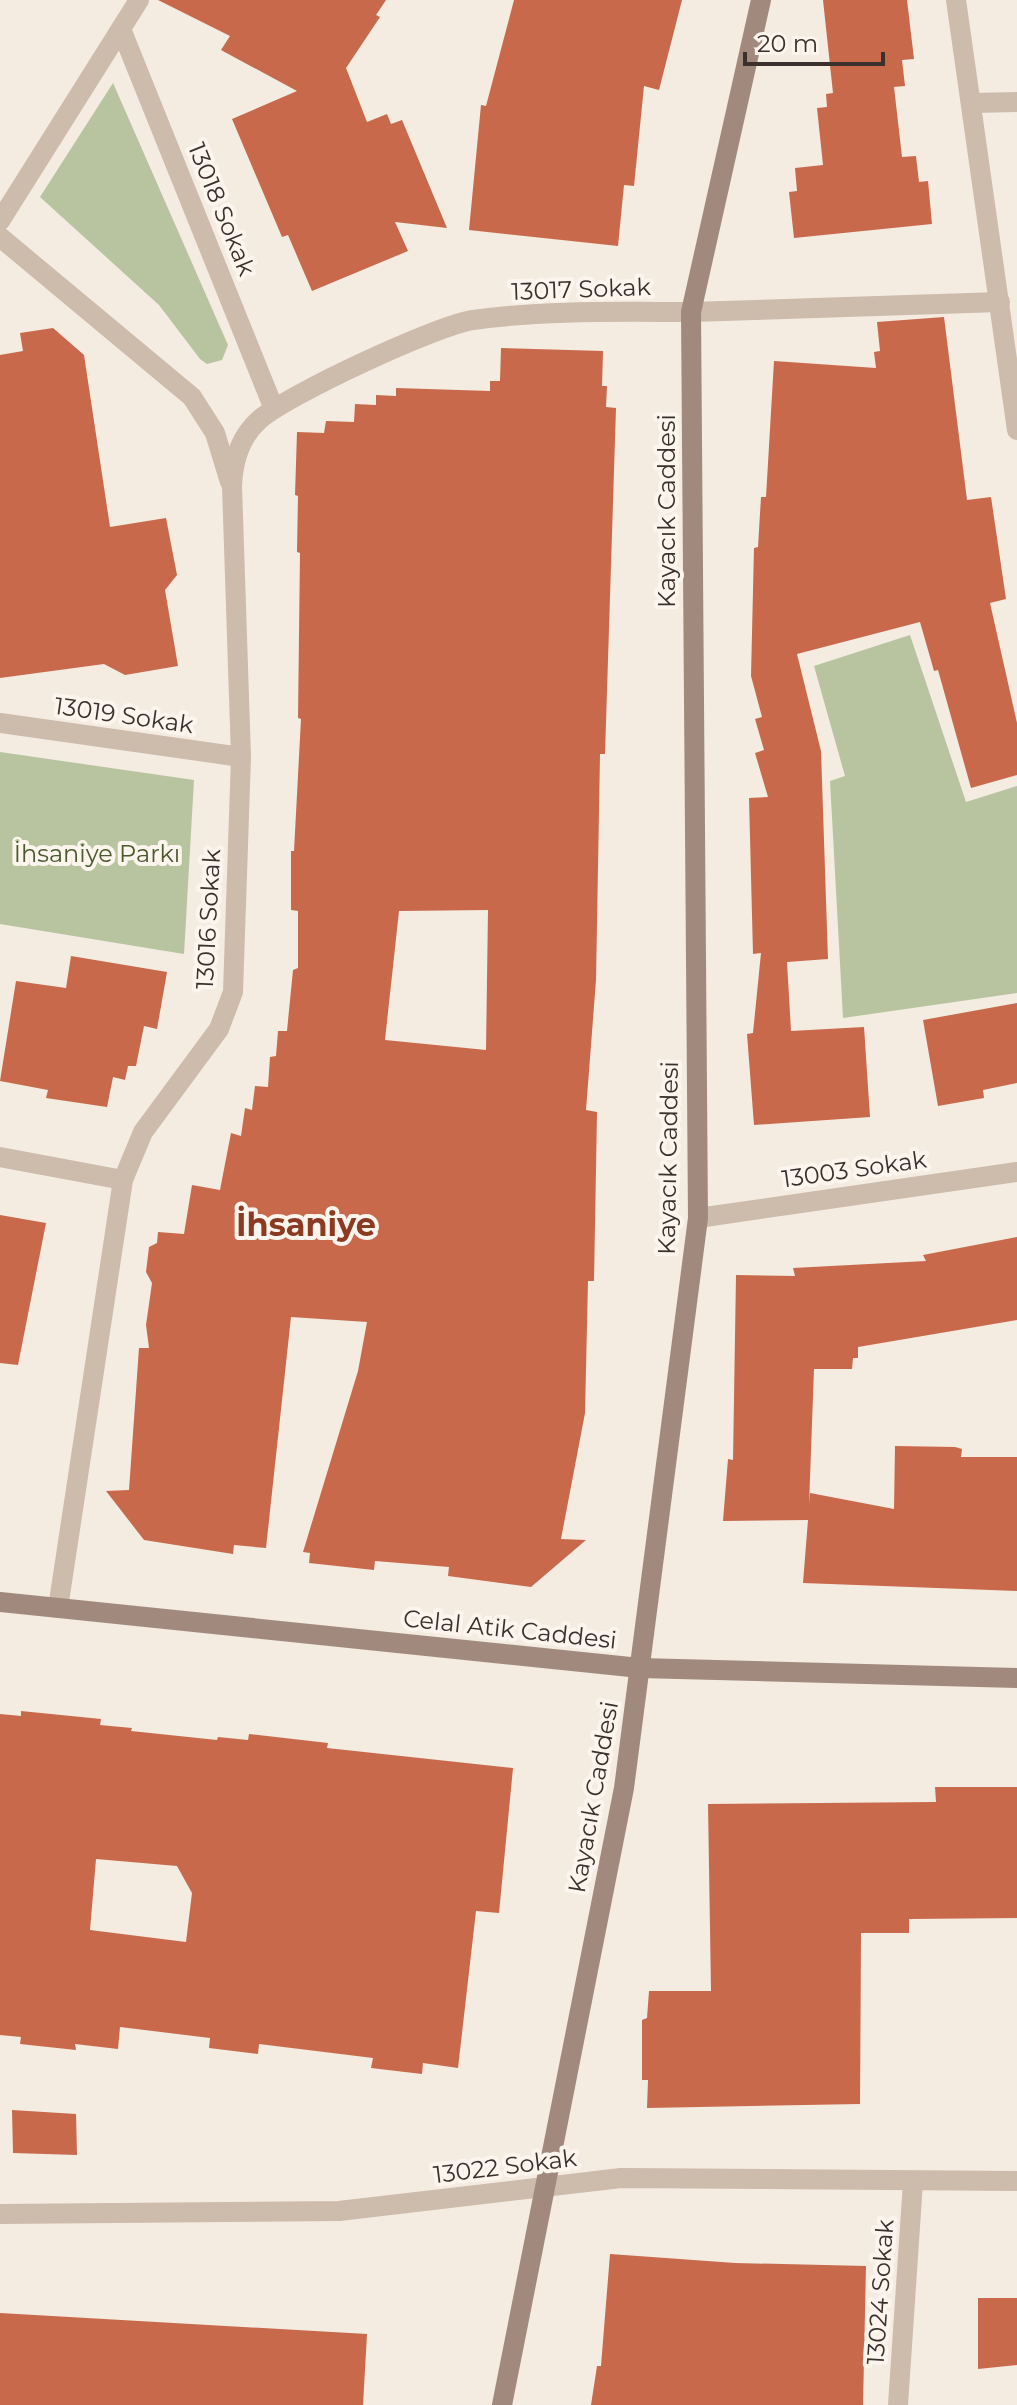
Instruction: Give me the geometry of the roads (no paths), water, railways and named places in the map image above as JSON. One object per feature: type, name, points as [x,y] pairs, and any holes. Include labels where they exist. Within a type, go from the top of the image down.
[{"type":"main road","name":"Kayacık Caddesi","points":[[502,2405],[624,1788],[698,1218],[691,312],[761,0]]},
{"type":"main road","name":"Celal Atik Caddesi","points":[[0,1602],[640,1668],[1017,1678]]},
{"type":"street","points":[[0,221],[139,0]]},
{"type":"street","points":[[956,0],[1017,430]]},
{"type":"street","name":"13018 Sokak","points":[[121,29],[274,409]]},
{"type":"street","points":[[972,103],[1017,102]]},
{"type":"street","points":[[0,237],[192,397],[215,433],[232,486]]},
{"type":"street","name":"13017 Sokak","points":[[232,486],[233,469],[245,436],[274,409],[367,361],[468,320],[565,311],[691,312],[1000,302]]},
{"type":"street","name":"13016 Sokak","points":[[58,1608],[123,1180],[143,1132],[219,1029],[233,992],[241,757],[232,486]]},
{"type":"street","name":"13019 Sokak","points":[[0,723],[241,757]]},
{"type":"street","points":[[0,1157],[123,1180]]},
{"type":"street","name":"13003 Sokak","points":[[698,1218],[1017,1172]]},
{"type":"street","name":"13022 Sokak","points":[[0,2214],[339,2211],[621,2178],[1017,2181]]},
{"type":"street","name":"13024 Sokak","points":[[898,2405],[913,2182]]},
{"type":"district","name":"İhsaniye","points":[[306,1224]]},
{"type":"park label","name":"İhsaniye Parkı","points":[[97,853]]}]
